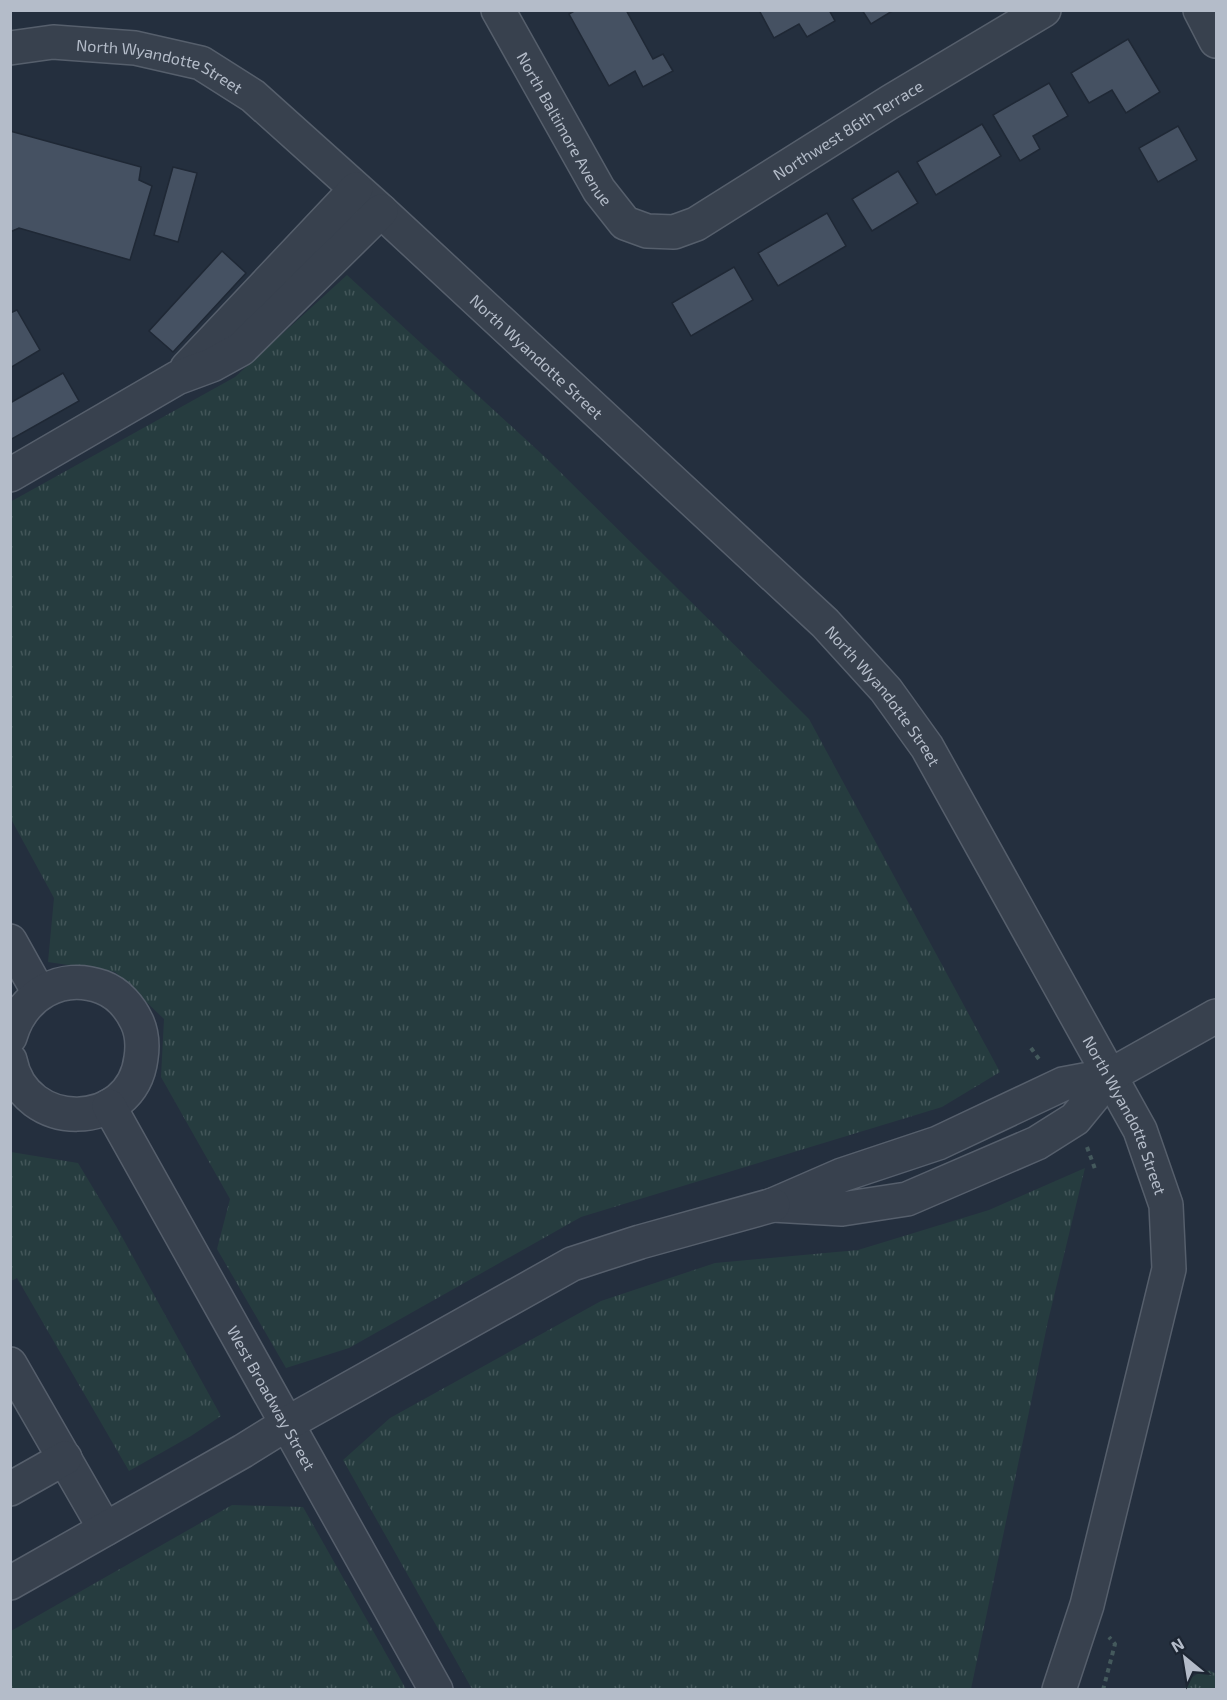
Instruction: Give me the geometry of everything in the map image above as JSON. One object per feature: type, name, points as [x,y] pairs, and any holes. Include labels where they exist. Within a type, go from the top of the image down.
[{"type":"street","name":"North Baltimore Avenue","points":[[498,10],[599,190],[625,223],[647,231]]},
{"type":"street","name":"Northwest 86th Terrace","points":[[647,231],[674,232],[696,224],[890,102],[1044,10]]},
{"type":"street","points":[[1200,10],[1216,41]]},
{"type":"street","name":"North Wyandotte Street","points":[[10,48],[53,42],[135,48],[201,63],[253,96],[381,211],[825,623],[886,690],[927,747],[1111,1074],[1140,1130],[1166,1205],[1169,1269],[1087,1605],[1059,1689]]},
{"type":"street","points":[[177,378],[356,189]]},
{"type":"street","points":[[10,475],[177,378],[212,365],[241,349],[381,211]]},
{"type":"street","points":[[10,941],[39,993]]},
{"type":"street","points":[[10,1036],[20,1013],[39,993],[64,983],[90,983],[107,989],[122,999],[133,1013],[140,1029],[143,1047],[141,1064],[134,1081],[123,1095],[109,1106],[81,1115],[51,1110],[38,1103],[26,1093],[18,1081],[10,1060]]},
{"type":"street","points":[[10,1584],[288,1423],[572,1264],[640,1242],[773,1205],[842,1175],[938,1143],[1063,1084],[1111,1074],[1216,1016]]},
{"type":"street","points":[[773,1205],[842,1209],[907,1199],[1037,1143],[1075,1119],[1111,1074]]},
{"type":"street","name":"West Broadway Street","points":[[109,1106],[436,1689]]},
{"type":"street","points":[[10,1364],[105,1529]]},
{"type":"street","points":[[10,1489],[65,1458]]},
{"type":"path","points":[[1103,1689],[1115,1644]]},
{"type":"green space","points":[[347,275],[546,458],[809,719],[1000,1072],[942,1107],[581,1217],[349,1348],[286,1368],[217,1249],[230,1199],[161,1077],[164,1019],[115,972],[48,962],[54,898],[11,819],[10,502],[235,377]]},
{"type":"green space","points":[[11,1152],[78,1163],[116,1226],[221,1416],[129,1471],[17,1278],[11,1281]]},
{"type":"green space","points":[[1085,1168],[1048,1321],[971,1689],[472,1689],[343,1460],[390,1418],[601,1301],[715,1263],[858,1250],[989,1210]]},
{"type":"green space","points":[[232,1505],[303,1507],[406,1689],[11,1689],[11,1631]]},
{"type":"green space","points":[[1209,1670],[1216,1674],[1216,1689],[1185,1689],[1188,1681],[1194,1676]]},
{"type":"building","points":[[576,10],[626,10],[653,59],[663,54],[673,71],[643,87],[635,71],[609,86],[569,14]]},
{"type":"building","points":[[759,10],[829,10],[835,21],[807,37],[799,24],[774,38]]},
{"type":"building","points":[[862,10],[894,10],[871,24]]},
{"type":"building","points":[[1128,39],[1160,92],[1126,113],[1112,90],[1089,103],[1071,73]]},
{"type":"building","points":[[1049,83],[1068,116],[1033,136],[1040,149],[1020,161],[993,115]]},
{"type":"building","points":[[982,124],[1001,156],[936,195],[917,162]]},
{"type":"building","points":[[1178,126],[1197,160],[1158,182],[1139,148]]},
{"type":"building","points":[[10,131],[141,167],[139,180],[152,186],[130,260],[19,228],[10,232]]},
{"type":"building","points":[[173,167],[197,173],[178,242],[154,235]]},
{"type":"building","points":[[898,171],[918,203],[872,231],[852,199]]},
{"type":"building","points":[[827,213],[846,246],[778,286],[758,253]]},
{"type":"building","points":[[222,251],[246,273],[173,352],[149,331]]},
{"type":"building","points":[[734,267],[753,300],[691,336],[672,303]]},
{"type":"building","points":[[17,310],[40,350],[10,368],[10,313]]},
{"type":"building","points":[[63,373],[79,401],[10,440],[10,403]]}]
